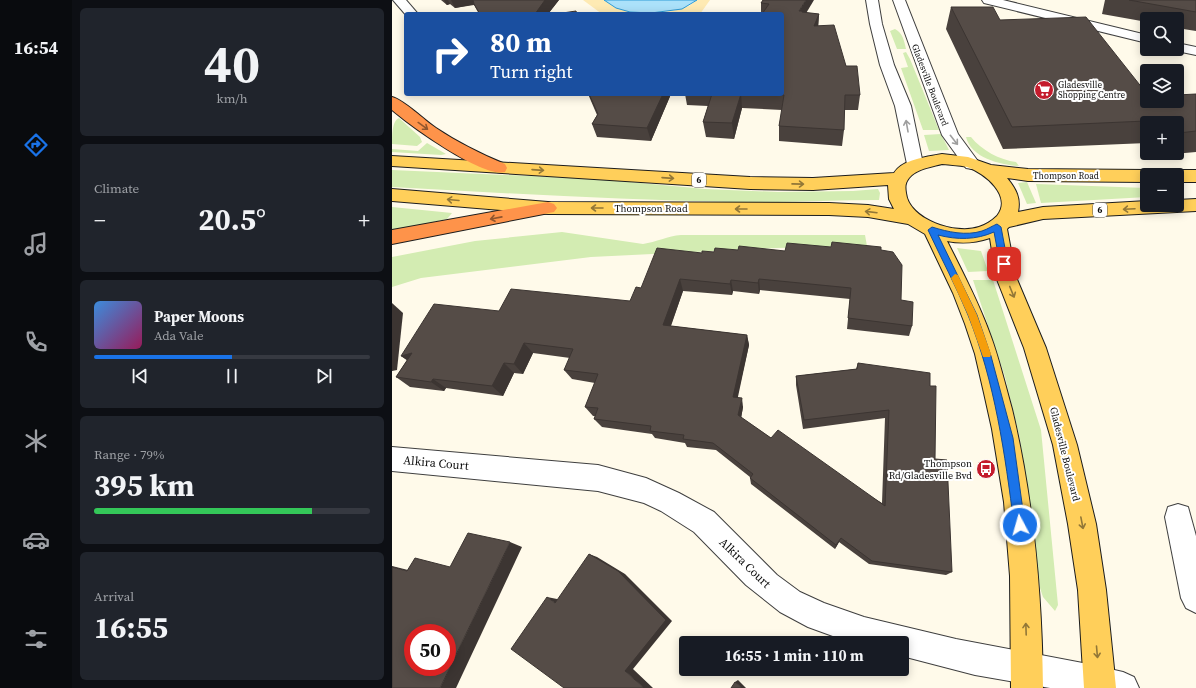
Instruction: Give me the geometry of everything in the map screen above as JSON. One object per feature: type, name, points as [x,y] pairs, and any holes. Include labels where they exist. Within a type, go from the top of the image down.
[{"type":"highway","points":[[392,102],[436,136],[470,156],[499,168]]},
{"type":"highway","points":[[392,237],[548,208]]},
{"type":"main road","points":[[899,179],[905,170],[915,164],[928,160],[957,160],[979,167],[998,179],[1006,189],[1010,200],[1010,211],[1001,224]]},
{"type":"main road","name":"6","points":[[392,161],[750,183],[813,184],[899,179],[896,188],[897,198],[901,208],[910,218],[932,230],[949,235],[967,236],[984,233],[1001,224],[1043,213],[1196,205]]},
{"type":"main road","name":"Thompson Road","points":[[979,167],[1028,175],[1140,176]]},
{"type":"main road","points":[[1184,176],[1196,176]]},
{"type":"main road","name":"Thompson Road","points":[[392,195],[548,208],[829,209],[868,211],[910,218]]},
{"type":"main road","name":"Gladesville Boulevard","points":[[1001,224],[1006,277],[1035,348],[1065,446],[1082,524],[1108,686]]},
{"type":"main road","points":[[932,230],[972,315],[987,356],[1007,438],[1017,498],[1024,565],[1027,678]]},
{"type":"street","points":[[399,0],[410,12]]},
{"type":"street","points":[[872,0],[876,24],[887,65],[903,106],[915,164]]},
{"type":"street","name":"Gladesville Boulevard","points":[[898,0],[950,135],[979,167]]},
{"type":"street","points":[[988,0],[1140,37]]},
{"type":"street","points":[[1184,48],[1196,51]]},
{"type":"street","name":"Alkira Court","points":[[392,459],[598,478],[635,487],[670,502],[704,522],[769,587],[791,602],[816,614],[854,629],[982,660],[1027,678],[1108,686]]},
{"type":"street","points":[[1178,517],[1196,598]]},
{"type":"green space","points":[[895,29],[904,40],[906,49],[897,49],[890,31]]},
{"type":"green space","points":[[906,52],[939,130],[923,130],[901,68],[908,67],[903,53]]},
{"type":"green space","points":[[399,118],[420,137],[422,142],[417,146],[392,144],[394,125]]},
{"type":"green space","points":[[941,134],[949,150],[929,151],[924,135]]},
{"type":"green space","points":[[966,137],[971,137],[975,142],[991,154],[1016,162],[1019,166],[996,162],[980,155],[969,144]]},
{"type":"green space","points":[[427,143],[446,154],[392,152],[392,149],[418,151]]},
{"type":"green space","points":[[392,170],[598,179],[705,189],[778,192],[853,191],[878,189],[880,193],[879,200],[731,202],[646,200],[392,187]]},
{"type":"green space","points":[[1027,182],[1036,203],[1027,204],[1018,183]]},
{"type":"green space","points":[[1036,184],[1140,188],[1140,197],[1041,203]]},
{"type":"green space","points":[[392,207],[452,213],[447,219],[392,231]]},
{"type":"green space","points":[[562,232],[643,244],[681,235],[865,235],[867,246],[776,248],[591,257],[421,278],[392,287],[392,257],[475,241]]},
{"type":"green space","points":[[957,248],[981,251],[988,271],[968,272]]},
{"type":"green space","points":[[973,280],[993,280],[1041,430],[1058,605],[1055,611],[1043,597],[1040,588],[1020,439],[1005,377]]},
{"type":"sand","points":[[583,0],[604,0],[616,8],[630,12],[599,12]]},
{"type":"sand","points":[[697,0],[710,0],[701,12],[662,12],[673,11],[689,6]]},
{"type":"water","points":[[604,0],[697,0],[682,9],[659,12],[630,12],[616,8]]},
{"type":"building","points":[[473,0],[545,0],[536,12],[479,12]]},
{"type":"building","points":[[763,0],[806,0],[799,11],[819,14],[814,26],[834,25],[846,66],[857,66],[860,95],[845,95],[844,130],[779,126],[784,96],[784,12],[763,12],[769,4],[761,3]]},
{"type":"building","points":[[1129,0],[1196,0],[1196,12]]},
{"type":"building","name":"Gladesville Shopping Centre","points":[[951,7],[993,7],[1000,20],[1086,17],[1140,85],[1140,108],[1184,108],[1184,95],[1196,94],[1196,131],[1184,132],[1184,116],[1140,116],[1140,121],[1012,127]]},
{"type":"building","points":[[590,96],[662,96],[647,128],[592,124],[598,114]]},
{"type":"building","points":[[711,96],[740,96],[732,123],[703,122]]},
{"type":"building","points":[[832,242],[881,247],[881,250],[893,252],[902,265],[901,300],[913,302],[912,326],[848,318],[851,288],[759,279],[758,283],[731,280],[730,284],[680,279],[663,325],[747,335],[733,397],[742,398],[738,415],[771,438],[778,430],[885,506],[889,410],[804,420],[796,376],[857,369],[858,363],[930,373],[930,386],[936,386],[935,459],[947,460],[952,572],[872,561],[841,538],[836,545],[750,478],[753,474],[713,443],[683,439],[684,435],[650,431],[651,426],[594,419],[598,408],[585,407],[598,374],[564,370],[573,349],[524,343],[514,364],[504,363],[492,386],[433,379],[431,382],[396,377],[412,353],[401,356],[434,304],[499,311],[511,289],[630,301],[636,287],[641,288],[657,248],[702,253],[702,251],[714,252],[715,248],[738,250],[739,246],[785,251],[787,243],[831,247]]},
{"type":"building","points":[[468,533],[510,542],[456,655],[456,624],[404,624],[404,676],[446,676],[440,688],[392,688],[392,567],[407,571],[415,558],[450,567]]},
{"type":"building","points":[[589,554],[618,571],[666,620],[625,671],[644,688],[564,688],[511,649],[547,597],[555,603]]},
{"type":"building","points":[[735,682],[742,688],[731,688]]},
{"type":"slow traffic","points":[[955,278],[972,315],[986,354]]},
{"type":"place","name":"Gladesville Shopping Centre","points":[[1044,90]]},
{"type":"place","name":"Thompson Rd/Gladesville Bvd","points":[[986,469]]},
{"type":"route","points":[[1004,264],[997,227],[984,233],[967,236],[949,235],[932,230],[972,315],[987,356],[1007,438],[1020,525]]}]
